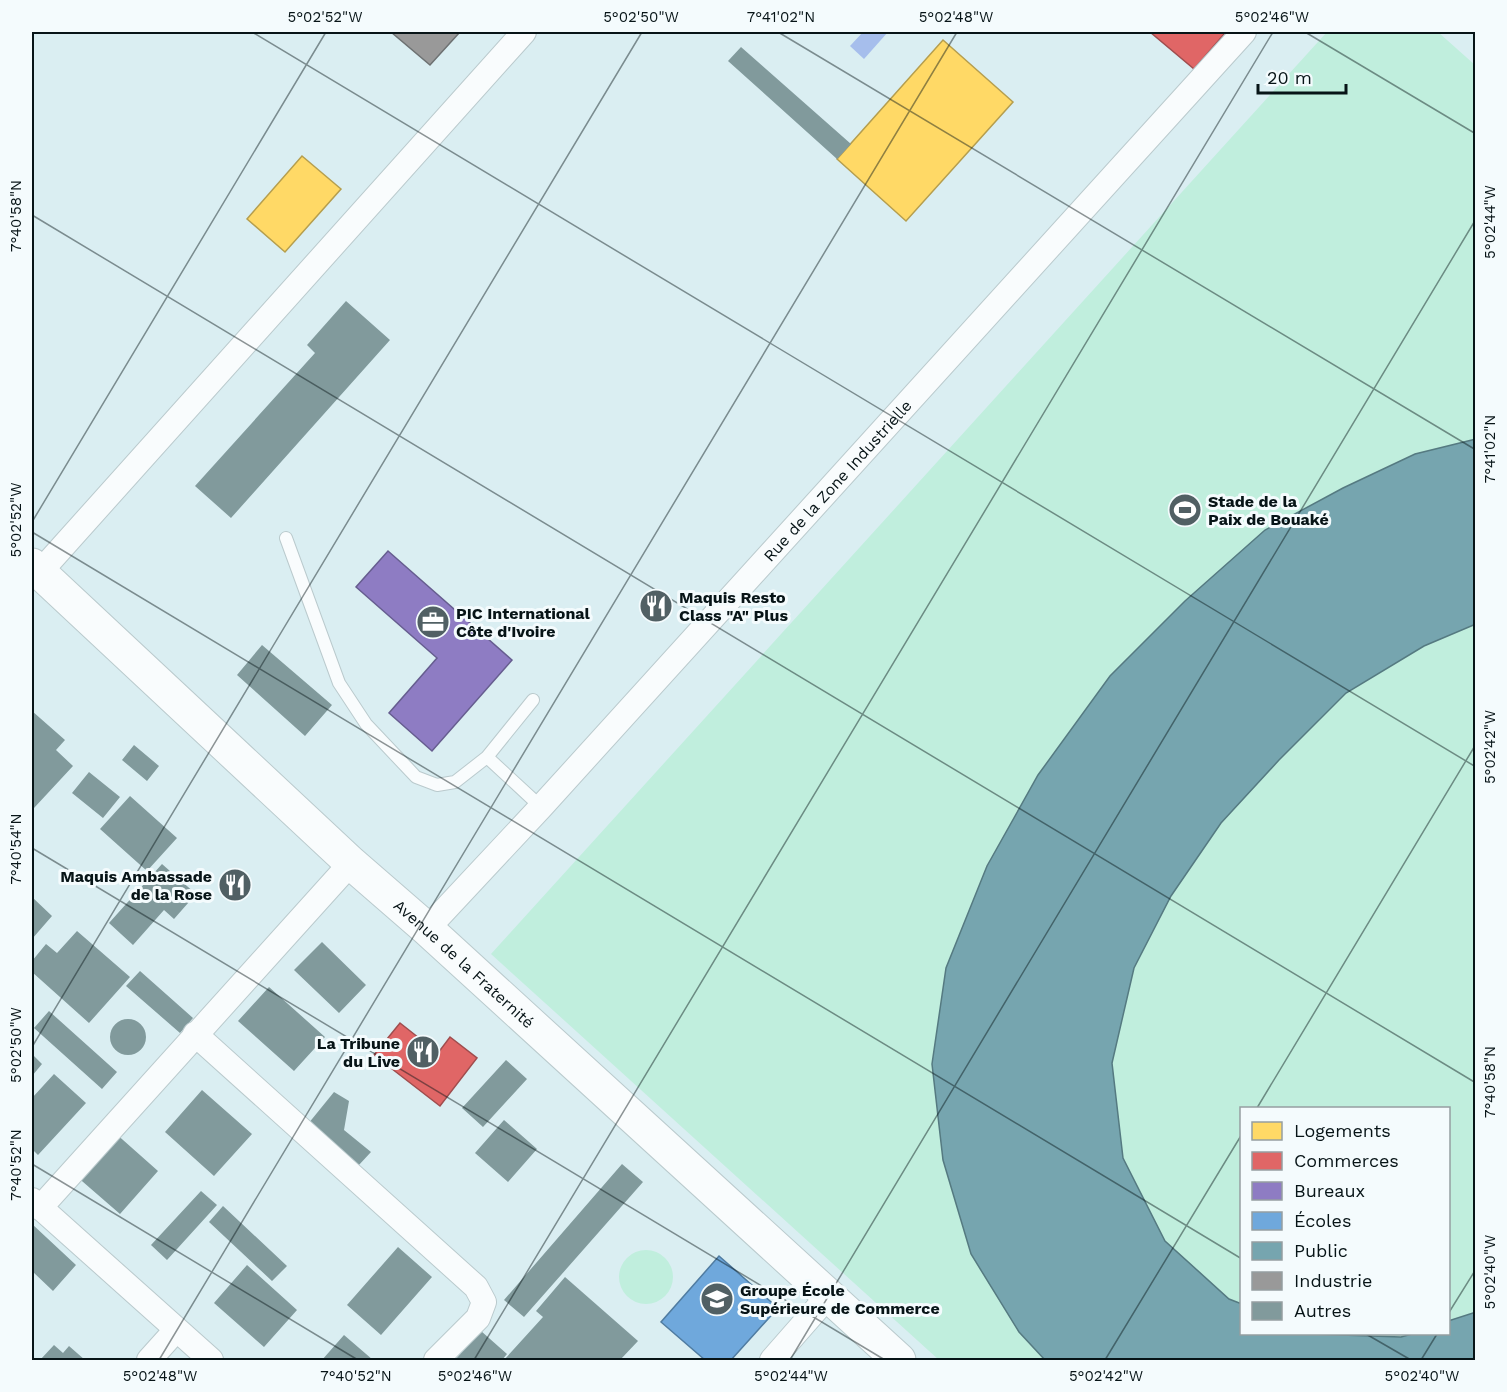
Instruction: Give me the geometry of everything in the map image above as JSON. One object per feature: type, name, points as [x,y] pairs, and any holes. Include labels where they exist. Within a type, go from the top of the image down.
[{"type":"street","points":[[36,569],[524,32]]},
{"type":"street","name":"Rue de la Zone Industrielle","points":[[428,929],[1244,32]]},
{"type":"street","name":"Avenue de la Fraternité","points":[[36,569],[351,863],[428,929],[899,1360]]},
{"type":"street","points":[[211,1360],[36,1204],[351,863]]},
{"type":"street","points":[[195,1034],[476,1287],[484,1302],[478,1318],[436,1360]]},
{"type":"street","points":[[772,1360],[829,1295]]},
{"type":"street","points":[[149,1360],[176,1330]]},
{"type":"lane","points":[[286,538],[339,683],[366,724],[416,777],[436,785],[455,782],[488,757],[533,700]]},
{"type":"lane","points":[[488,757],[541,807]]},
{"type":"green space","name":"Stade de la Paix de Bouaké","points":[[1327,32],[1438,32],[1475,65],[1475,1360],[939,1360],[491,954]]},
{"type":"green space","points":[[646,1250],[656,1252],[665,1258],[671,1267],[673,1277],[671,1287],[665,1296],[656,1302],[646,1304],[636,1302],[627,1296],[621,1287],[619,1277],[621,1267],[627,1258],[636,1252]]},
{"type":"water","points":[[863,32],[888,32],[864,59],[850,46]]},
{"type":"building: Logements","points":[[943,40],[1013,102],[906,221],[837,159]]},
{"type":"building: Logements","points":[[302,156],[341,189],[285,252],[247,219]]},
{"type":"building: Commerces","points":[[1150,32],[1226,32],[1194,69]]},
{"type":"building: Commerces","points":[[400,1023],[438,1053],[450,1037],[477,1058],[440,1106],[374,1055]]},
{"type":"building: Bureaux","name":"PIC International Côte d'Ivoire","points":[[388,551],[512,660],[432,751],[389,713],[437,658],[356,587]]},
{"type":"building: Écoles","points":[[719,1256],[778,1308],[731,1360],[705,1360],[661,1322]]},
{"type":"building: Public","points":[[1476,439],[1476,624],[1424,646],[1346,693],[1279,760],[1221,823],[1171,896],[1134,968],[1112,1063],[1123,1158],[1165,1241],[1229,1299],[1240,1303],[1240,1335],[1401,1337],[1450,1335],[1450,1320],[1476,1312],[1476,1360],[1045,1360],[1019,1332],[971,1254],[943,1160],[932,1064],[946,968],[987,866],[1038,775],[1110,676],[1185,601],[1265,530],[1343,488],[1415,454]]},
{"type":"building: Industrie","points":[[391,32],[460,32],[430,65]]},
{"type":"building: Autres","points":[[741,47],[851,144],[837,159],[728,61]]},
{"type":"building: Autres","points":[[346,301],[390,340],[231,518],[195,486],[315,353],[307,345]]},
{"type":"building: Autres","points":[[262,645],[332,705],[305,736],[237,675]]},
{"type":"building: Autres","points":[[32,711],[65,740],[56,750],[73,766],[34,808],[32,806]]},
{"type":"building: Autres","points":[[134,745],[159,766],[147,781],[122,760]]},
{"type":"building: Autres","points":[[89,772],[120,797],[103,818],[72,793]]},
{"type":"building: Autres","points":[[130,796],[177,838],[147,871],[100,829]]},
{"type":"building: Autres","points":[[162,864],[196,894],[174,919],[164,910],[133,945],[109,923]]},
{"type":"building: Autres","points":[[32,897],[52,916],[32,939]]},
{"type":"building: Autres","points":[[77,931],[130,977],[89,1023],[32,972],[32,961],[46,944],[57,953]]},
{"type":"building: Autres","points":[[322,942],[366,985],[339,1013],[294,970]]},
{"type":"building: Autres","points":[[140,971],[193,1018],[180,1033],[126,986]]},
{"type":"building: Autres","points":[[269,987],[325,1037],[294,1071],[238,1021]]},
{"type":"building: Autres","points":[[49,1011],[117,1072],[102,1089],[34,1028]]},
{"type":"building: Autres","points":[[128,1019],[141,1024],[146,1037],[141,1050],[128,1055],[115,1050],[110,1037],[115,1024]]},
{"type":"building: Autres","points":[[32,1054],[42,1064],[32,1076]]},
{"type":"building: Autres","points":[[506,1060],[527,1079],[483,1127],[462,1108]]},
{"type":"building: Autres","points":[[54,1074],[86,1103],[38,1155],[32,1149],[32,1098]]},
{"type":"building: Autres","points":[[202,1090],[252,1134],[214,1176],[165,1132]]},
{"type":"building: Autres","points":[[334,1092],[349,1101],[344,1130],[371,1152],[358,1166],[308,1124]]},
{"type":"building: Autres","points":[[504,1120],[537,1149],[508,1182],[475,1153]]},
{"type":"building: Autres","points":[[114,1132],[158,1171],[120,1214],[75,1175]]},
{"type":"building: Autres","points":[[622,1164],[643,1182],[524,1317],[504,1300]]},
{"type":"building: Autres","points":[[201,1191],[217,1205],[167,1260],[151,1245]]},
{"type":"building: Autres","points":[[223,1206],[287,1266],[272,1281],[209,1222]]},
{"type":"building: Autres","points":[[32,1224],[76,1265],[53,1291],[32,1271]]},
{"type":"building: Autres","points":[[398,1247],[432,1277],[381,1335],[347,1305]]},
{"type":"building: Autres","points":[[247,1265],[297,1310],[264,1347],[214,1303]]},
{"type":"building: Autres","points":[[565,1277],[638,1341],[620,1360],[504,1360],[543,1317],[536,1311]]},
{"type":"building: Autres","points":[[481,1331],[507,1354],[502,1360],[455,1360]]},
{"type":"building: Autres","points":[[344,1335],[373,1360],[322,1360]]},
{"type":"building: Autres","points":[[54,1345],[63,1353],[69,1346],[85,1360],[40,1360]]},
{"type":"place","name":"Stade de la Paix de Bouaké","points":[[1185,510]]},
{"type":"place","name":"Maquis Resto Class \"A\" Plus","points":[[656,606]]},
{"type":"place","name":"PIC International Côte d'Ivoire","points":[[433,622]]},
{"type":"place","name":"Maquis Ambassade de la Rose","points":[[235,885]]},
{"type":"place","name":"La Tribune du Live","points":[[423,1052]]},
{"type":"place","name":"Groupe École Supérieure de Commerce","points":[[717,1299]]}]
